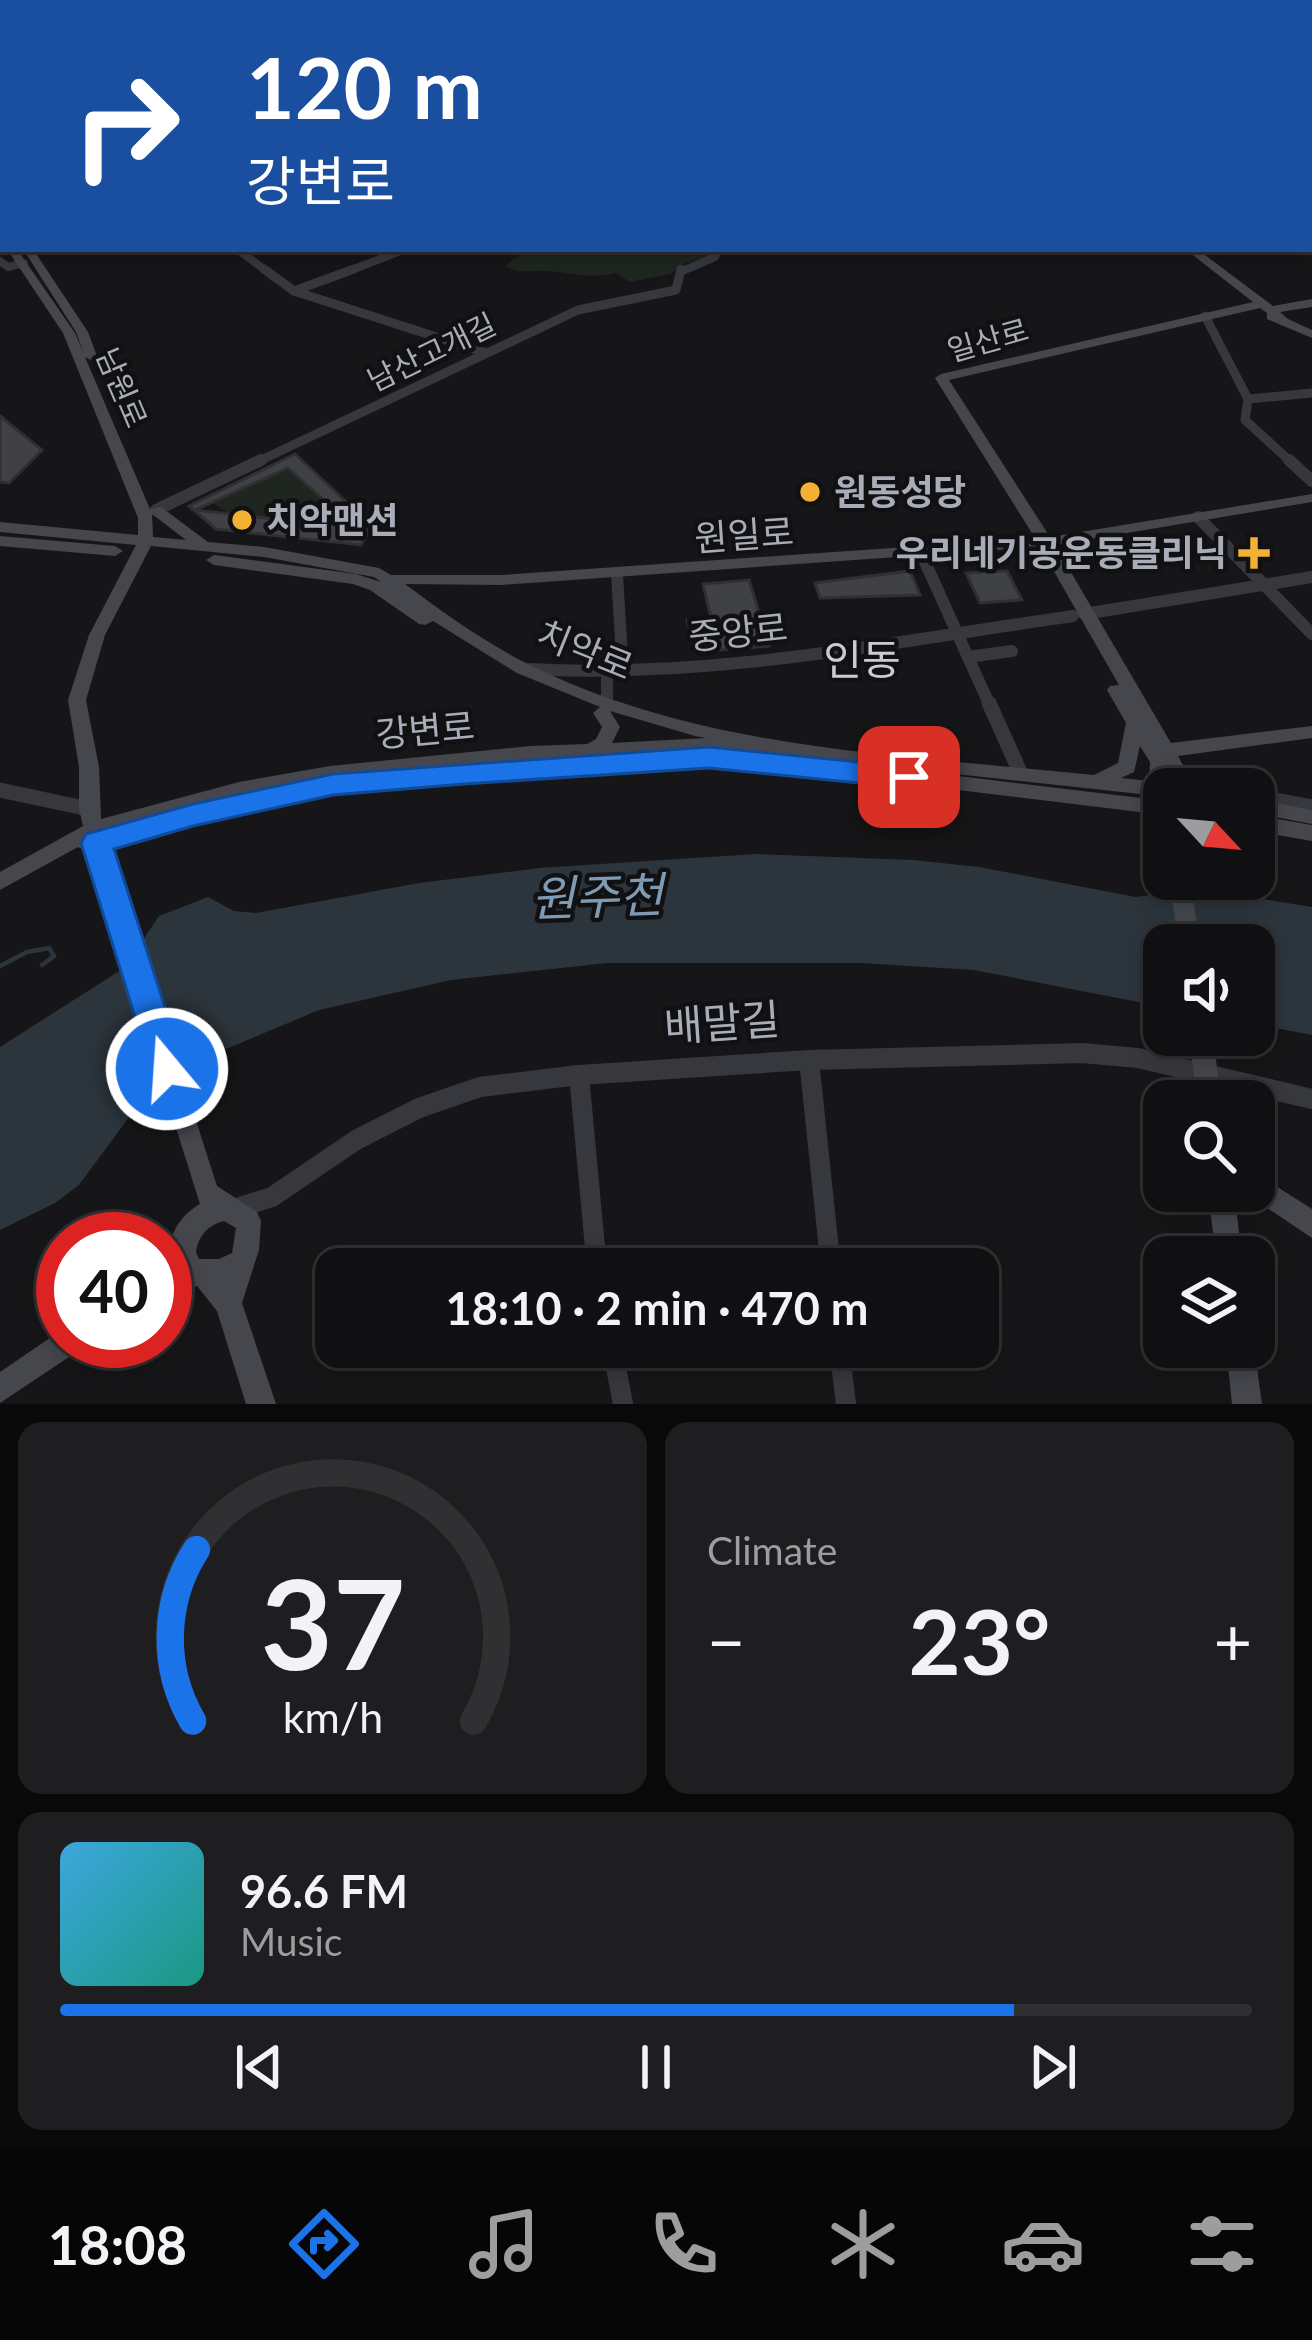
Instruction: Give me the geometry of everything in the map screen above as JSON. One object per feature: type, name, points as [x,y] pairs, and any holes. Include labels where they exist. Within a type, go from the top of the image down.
[{"type":"street","points":[[241,252],[294,291],[486,353]]},
{"type":"street","points":[[294,291],[398,252]]},
{"type":"street","name":"남산고개길","points":[[149,509],[588,307],[676,290],[681,268],[718,252]]},
{"type":"street","points":[[1194,252],[1260,308],[1312,334]]},
{"type":"street","points":[[0,261],[8,267],[26,256]]},
{"type":"street","name":"남원로","points":[[26,256],[69,333],[149,509]]},
{"type":"street","name":"일산로","points":[[1078,615],[1027,507],[941,378],[1205,316],[1312,303]]},
{"type":"street","points":[[1205,316],[1248,399],[1244,420],[1312,481]]},
{"type":"street","points":[[1248,399],[1312,393]]},
{"type":"street","name":"원일로","points":[[393,579],[448,582],[617,574],[990,547],[1312,498]]},
{"type":"street","points":[[990,547],[1010,540],[1027,507],[1042,520],[1082,536]]},
{"type":"street","points":[[103,538],[149,509]]},
{"type":"street","points":[[149,509],[206,547]]},
{"type":"street","points":[[149,509],[160,529],[97,634],[77,700],[95,836],[209,1215],[192,1252]]},
{"type":"street","points":[[1198,518],[1312,634]]},
{"type":"street","name":"치악로","points":[[0,527],[103,538],[145,552],[206,547],[323,560],[393,579],[461,633],[604,708],[816,759],[1100,780],[1143,793]]},
{"type":"street","name":"치악로","points":[[0,541],[334,574],[376,586],[521,682],[704,745],[1143,798]]},
{"type":"street","points":[[921,553],[1020,772]]},
{"type":"street","points":[[592,751],[603,743],[610,727],[604,708],[615,674],[617,574]]},
{"type":"street","name":"중앙로","points":[[523,669],[615,674],[795,657],[1312,577]]},
{"type":"street","points":[[1078,615],[1135,724],[1174,768]]},
{"type":"street","points":[[1078,615],[1160,751]]},
{"type":"street","points":[[968,657],[1012,651]]},
{"type":"street","points":[[1100,780],[1127,767],[1135,724]]},
{"type":"street","points":[[1160,751],[1312,732]]},
{"type":"street","name":"강변로","points":[[0,882],[56,852],[193,800],[330,772],[704,745]]},
{"type":"street","name":"강변로","points":[[95,836],[333,784],[709,758],[816,759]]},
{"type":"street","points":[[0,790],[95,836]]},
{"type":"street","points":[[1275,800],[1312,807]]},
{"type":"street","points":[[1275,810],[1312,817]]},
{"type":"street","points":[[1275,826],[1312,832]]},
{"type":"street","name":"배말길","points":[[272,1197],[356,1140],[419,1108],[480,1087],[580,1075],[808,1060],[1082,1053],[1205,1068],[1312,1099]]},
{"type":"street","points":[[808,1060],[829,1248]]},
{"type":"street","points":[[580,1075],[595,1248]]},
{"type":"street","points":[[209,1215],[272,1197]]},
{"type":"street","points":[[261,1404],[228,1303],[244,1252],[272,1197]]},
{"type":"street","points":[[1275,1199],[1312,1226]]},
{"type":"street","points":[[209,1215],[248,1221],[244,1252]]},
{"type":"street","points":[[192,1270],[244,1252]]},
{"type":"street","points":[[192,1280],[228,1303]]},
{"type":"street","points":[[0,1389],[36,1364]]},
{"type":"street","points":[[616,1368],[623,1404]]},
{"type":"street","points":[[842,1368],[846,1404]]},
{"type":"street","points":[[1243,1368],[1247,1404]]},
{"type":"shaded area","points":[[522,252],[711,252],[679,265],[672,274],[630,282],[616,273],[587,276],[505,266]]},
{"type":"shaded area","points":[[288,468],[335,510],[326,525],[228,514],[212,502]]},
{"type":"water","name":"원주천","points":[[756,854],[913,860],[979,867],[1143,896],[1143,900],[1269,900],[1312,907],[1312,1035],[1275,1028],[1275,924],[1143,924],[1143,1003],[974,970],[862,963],[607,963],[451,980],[319,1010],[219,1052],[132,1113],[79,1185],[55,1203],[0,1230],[0,1047],[124,968],[159,916],[208,897],[234,911],[256,913],[419,883],[539,868]]},
{"type":"building","points":[[0,416],[42,450],[9,483],[0,482]]},
{"type":"building","points":[[295,454],[355,510],[344,527],[370,530],[361,545],[216,529],[189,506]],"holes":[[[288,468],[335,510],[326,525],[195,510]]]},
{"type":"building","points":[[910,571],[920,595],[820,598],[815,583]]},
{"type":"building","points":[[1007,571],[1022,600],[980,603],[966,573]]},
{"type":"building","points":[[749,580],[769,646],[695,652],[687,620],[711,618],[703,584]]},
{"type":"waterway","points":[[0,966],[27,952],[49,948],[54,956],[42,965]]},
{"type":"place","name":"원동성당","points":[[810,492]]},
{"type":"place","name":"치악맨션","points":[[242,520]]},
{"type":"place","name":"우리네기공운동클리닉","points":[[1254,553]]},
{"type":"district","name":"인동","points":[[862,660]]},
{"type":"route","points":[[167,1069],[97,843],[193,815],[333,784],[549,766],[709,758],[909,777]]}]
